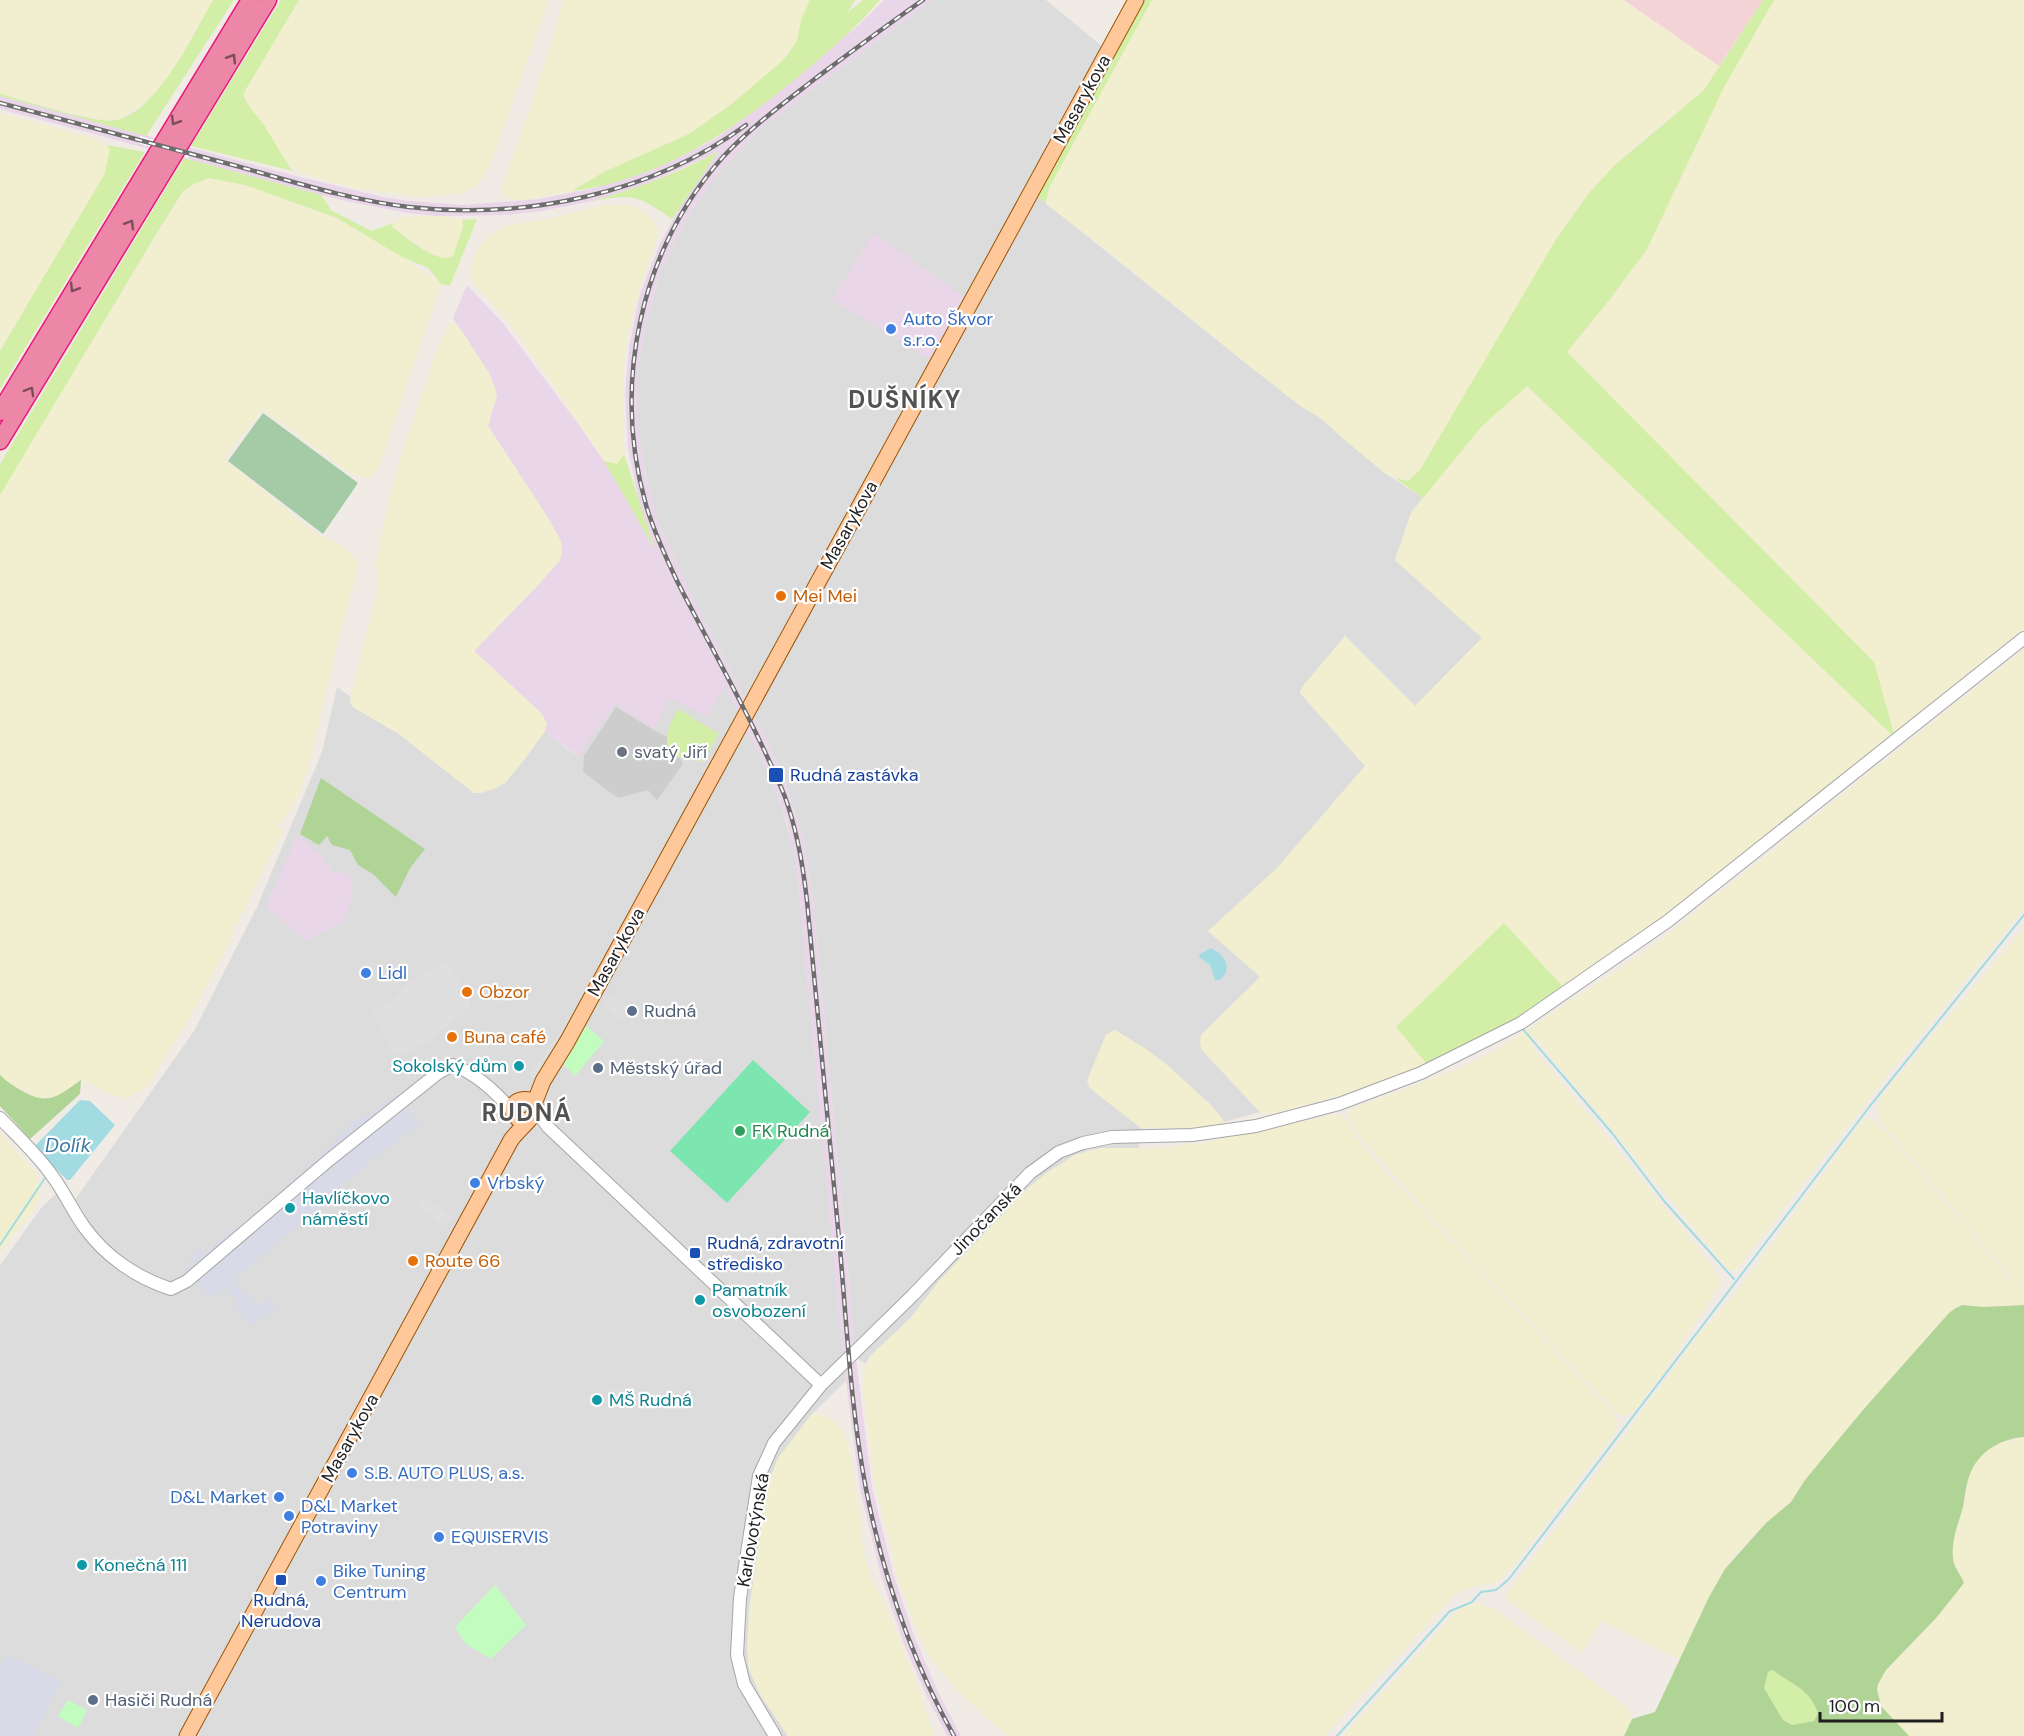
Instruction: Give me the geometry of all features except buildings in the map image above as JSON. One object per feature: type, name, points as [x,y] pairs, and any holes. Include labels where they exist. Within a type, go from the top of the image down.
[{"type":"highway","points":[[0,412],[250,0]]},
{"type":"highway","points":[[0,441],[268,0]]},
{"type":"main road","name":"Masarykova","points":[[187,1736],[512,1140],[524,1110],[567,1042],[1136,0]]},
{"type":"street","name":"Jinočanská","points":[[821,1385],[913,1295],[1030,1173],[1059,1152],[1083,1143],[1112,1137],[1192,1135],[1256,1126],[1339,1104],[1421,1073],[1521,1023],[1668,921],[2024,638]]},
{"type":"street","points":[[0,1118],[53,1176],[83,1226],[97,1244],[120,1264],[155,1284],[171,1289],[187,1281],[329,1160],[438,1073],[453,1065],[466,1070],[501,1097],[548,1127],[821,1385]]},
{"type":"street","name":"Karlovotýnská","points":[[775,1736],[744,1684],[737,1655],[740,1598],[759,1476],[774,1443],[821,1385]]},
{"type":"shaded area","points":[[0,0],[213,0],[167,79],[155,94],[124,117],[105,121],[0,94]]},
{"type":"shaded area","points":[[299,0],[549,0],[491,163],[474,187],[460,194],[418,197],[355,188],[299,172],[283,157],[260,120],[246,103],[243,94]]},
{"type":"shaded area","points":[[564,0],[810,0],[802,17],[797,40],[781,62],[733,103],[691,133],[604,172],[572,191],[524,200],[510,199],[504,196],[501,189],[534,97]]},
{"type":"shaded area","points":[[884,0],[933,0],[758,130],[710,183],[681,228],[661,270],[646,322],[637,373],[637,419],[645,474],[660,527],[684,580],[782,772],[804,841],[813,900],[856,1358],[872,1487],[893,1573],[915,1638],[938,1692],[961,1736],[947,1736],[903,1642],[881,1576],[860,1489],[843,1359],[797,869],[787,823],[771,777],[725,687],[707,716],[669,698],[655,730],[616,704],[578,756],[545,731],[547,724],[542,714],[474,651],[560,560],[561,541],[488,426],[494,406],[495,388],[489,373],[453,318],[467,285],[502,322],[576,421],[604,461],[655,549],[640,506],[628,449],[625,394],[629,347],[640,294],[660,243],[684,200],[718,152],[646,184],[593,201],[510,215],[437,216],[407,213],[340,200],[0,109],[0,96],[296,176],[383,197],[464,205],[539,199],[590,189],[642,173],[713,140],[772,98],[860,24]]},
{"type":"shaded area","points":[[933,0],[1046,0],[1114,56],[1037,196],[1299,405],[1322,419],[1386,474],[1423,498],[1410,515],[1395,560],[1482,638],[1415,706],[1345,636],[1300,693],[1365,766],[1277,868],[1260,977],[1238,1000],[1201,1049],[1260,1112],[1224,1122],[1211,1105],[1146,1049],[1115,1030],[1106,1035],[1087,1082],[1096,1093],[1141,1128],[1139,1148],[1102,1148],[1087,1151],[1075,1155],[1048,1172],[1028,1188],[939,1281],[909,1320],[870,1356],[866,1364],[856,1358],[813,900],[804,841],[782,772],[684,580],[660,527],[652,503],[640,448],[637,419],[637,373],[646,322],[661,270],[681,228],[710,183],[758,130]]},
{"type":"shaded area","points":[[1152,0],[1622,0],[1719,66],[1704,90],[1631,149],[1579,205],[1555,241],[1438,442],[1420,470],[1408,481],[1386,474],[1322,419],[1299,405],[1046,204],[1049,188]]},
{"type":"shaded area","points":[[1624,0],[1763,0],[1719,66]]},
{"type":"shaded area","points":[[1774,0],[2024,0],[2024,628],[1894,734],[1874,662],[1567,352],[1610,299],[1676,190],[1724,87]]},
{"type":"shaded area","points":[[0,113],[101,140],[110,150],[104,175],[0,351]]},
{"type":"shaded area","points":[[208,178],[245,185],[337,218],[402,257],[441,284],[379,468],[371,477],[362,478],[353,475],[263,410],[227,454],[225,460],[314,532],[339,544],[352,555],[358,567],[310,761],[299,795],[286,817],[280,823],[274,823],[283,831],[236,926],[231,925],[234,931],[228,945],[190,1017],[148,1085],[128,1098],[112,1095],[83,1080],[57,1096],[39,1099],[6,1081],[0,1075],[0,494],[183,191]]},
{"type":"shaded area","points":[[599,206],[636,207],[649,215],[657,227],[658,235],[639,290],[627,337],[623,372],[624,454],[617,464],[604,461],[512,326],[472,281],[470,269],[476,251],[487,238],[505,226],[553,218]]},
{"type":"shaded area","points":[[440,216],[462,220],[463,224],[453,256],[444,259],[433,255],[392,227],[393,223],[401,217]]},
{"type":"shaded area","points":[[874,233],[964,297],[930,359],[832,299]]},
{"type":"shaded area","points":[[452,322],[461,330],[489,373],[495,388],[497,397],[488,426],[550,521],[561,541],[562,551],[560,560],[540,583],[474,651],[542,714],[547,724],[545,731],[505,783],[481,793],[474,793],[399,734],[353,707],[350,701],[378,589],[376,560],[398,464],[436,353],[448,325]]},
{"type":"shaded area","points":[[1527,386],[1892,735],[1641,934],[1564,988],[1503,923],[1429,1064],[1341,1095],[1271,1114],[1260,1112],[1201,1049],[1201,1035],[1260,977],[1208,931],[1277,868],[1365,766],[1300,693],[1302,687],[1345,636],[1415,706],[1482,638],[1395,560],[1412,511],[1482,426]]},
{"type":"shaded area","points":[[2024,649],[2024,909],[1891,1071],[1736,1270],[1729,1270],[1535,1038],[1530,1044],[1688,1235],[1718,1275],[1721,1284],[1638,1407],[1626,1416],[1617,1414],[1369,1148],[1355,1130],[1348,1116],[1349,1110],[1460,1068],[1498,1049],[1619,969],[1662,939]]},
{"type":"shaded area","points":[[725,686],[771,777],[792,843],[797,869],[846,1381],[811,1415],[777,1460],[747,1646],[749,1669],[760,1694],[788,1736],[0,1736],[0,1265],[42,1207],[61,1189],[72,1204],[194,1031],[257,907],[322,752],[337,687],[351,697],[353,707],[399,734],[474,793],[505,783],[545,731],[574,754],[616,704],[669,698]]},
{"type":"shaded area","points":[[616,707],[668,737],[668,748],[680,758],[683,764],[657,800],[648,790],[618,798],[583,772],[584,756]]},
{"type":"shaded area","points":[[297,836],[319,853],[333,872],[350,874],[352,895],[344,920],[306,940],[266,907]]},
{"type":"shaded area","points":[[2024,928],[2024,1293],[1879,1120],[1878,1111],[1880,1099],[1894,1081]]},
{"type":"shaded area","points":[[446,961],[472,1005],[429,1041],[406,1055],[404,1051],[396,1055],[371,1012],[396,997],[405,985]]},
{"type":"shaded area","points":[[613,994],[630,1007],[619,1020],[603,1007]]},
{"type":"shaded area","points":[[580,1002],[587,1005],[543,1081],[530,1075]]},
{"type":"shaded area","points":[[1114,1030],[1165,1063],[1211,1105],[1223,1119],[1223,1125],[1141,1128],[1089,1087],[1088,1078],[1106,1035]]},
{"type":"shaded area","name":"Havlíčkovo náměstí","points":[[396,1094],[420,1124],[368,1163],[326,1202],[235,1278],[235,1282],[256,1306],[267,1298],[277,1307],[252,1326],[234,1304],[237,1301],[225,1287],[211,1299],[185,1269],[191,1263],[188,1261],[199,1249],[205,1253],[234,1226],[236,1229],[312,1163],[353,1121],[366,1116]]},
{"type":"shaded area","points":[[1331,1115],[1345,1118],[1371,1156],[1613,1413],[1617,1420],[1617,1430],[1520,1558],[1500,1580],[1492,1584],[1468,1588],[1455,1595],[1324,1736],[1007,1736],[958,1691],[934,1663],[911,1616],[896,1572],[875,1484],[863,1376],[870,1356],[909,1320],[939,1281],[1028,1188],[1075,1155],[1102,1148],[1161,1148],[1201,1143]]},
{"type":"shaded area","points":[[1870,1118],[1880,1125],[2024,1295],[2024,1305],[1983,1307],[1962,1305],[1949,1313],[1863,1410],[1805,1480],[1791,1502],[1766,1523],[1735,1555],[1709,1597],[1680,1660],[1602,1621],[1582,1653],[1505,1599],[1509,1591],[1701,1332],[1737,1291],[1864,1119]]},
{"type":"shaded area","points":[[0,1133],[33,1169],[41,1187],[33,1211],[0,1252]]},
{"type":"shaded area","points":[[424,1198],[452,1217],[446,1227],[417,1207]]},
{"type":"shaded area","points":[[811,1415],[823,1415],[831,1419],[842,1430],[849,1445],[863,1550],[870,1576],[891,1619],[918,1687],[934,1736],[788,1736],[760,1694],[749,1669],[747,1646],[749,1610],[771,1476],[777,1460]]},
{"type":"shaded area","points":[[2024,1437],[2024,1736],[1909,1736],[1881,1707],[1878,1684],[1886,1670],[1937,1617],[1960,1573],[1953,1561],[1953,1540],[1965,1500],[1968,1479],[1974,1465],[1983,1453],[1998,1443]]},
{"type":"shaded area","points":[[1478,1603],[1496,1610],[1627,1707],[1632,1719],[1624,1736],[1342,1736],[1460,1609],[1468,1604]]},
{"type":"shaded area","points":[[6,1656],[61,1683],[32,1736],[0,1736],[0,1667]]},
{"type":"green space","points":[[213,0],[234,0],[146,136],[0,96],[0,94],[94,119],[117,120],[132,113],[160,87],[185,51]]},
{"type":"green space","points":[[281,0],[299,0],[243,94],[293,171],[191,146]]},
{"type":"green space","points":[[810,0],[855,0],[847,13],[863,0],[880,0],[851,31],[808,69],[772,98],[719,135],[664,165],[604,185],[572,191],[604,172],[691,133],[733,103],[789,53],[797,40],[802,17]]},
{"type":"green space","points":[[1145,0],[1152,0],[1049,188],[1046,203],[1037,196]]},
{"type":"green space","points":[[1763,0],[1774,0],[1724,87],[1647,249],[1567,352],[1874,662],[1894,734],[1892,735],[1527,386],[1482,426],[1423,498],[1395,478],[1408,481],[1420,470],[1555,241],[1588,194],[1615,165],[1704,90]]},
{"type":"green space","points":[[107,145],[145,152],[0,389],[0,351],[104,175],[110,150]]},
{"type":"green space","points":[[719,151],[672,219],[651,205],[635,198],[618,197],[593,201],[658,179]]},
{"type":"green space","points":[[184,158],[321,195],[331,210],[371,231],[393,223],[392,227],[413,243],[438,257],[453,256],[463,227],[462,220],[477,219],[450,286],[441,284],[428,268],[402,257],[337,218],[245,185],[208,178],[192,185],[183,191],[158,231],[0,495],[0,464]]},
{"type":"green space","points":[[263,413],[358,483],[323,534],[228,461]]},
{"type":"green space","points":[[624,454],[655,550],[604,461],[617,464]]},
{"type":"green space","points":[[678,709],[719,734],[703,761],[681,758],[672,753],[668,747],[667,735]]},
{"type":"green space","points":[[321,778],[425,849],[410,868],[396,897],[373,874],[358,865],[350,850],[332,845],[327,836],[319,845],[300,834]]},
{"type":"green space","points":[[1504,923],[1564,988],[1494,1033],[1427,1064],[1396,1027]]},
{"type":"green space","points":[[585,1025],[604,1041],[575,1076],[563,1064],[575,1037],[579,1037]]},
{"type":"green space","name":"FK Rudná","points":[[753,1060],[810,1112],[727,1203],[670,1151]]},
{"type":"green space","points":[[0,1075],[21,1090],[41,1098],[54,1097],[81,1080],[80,1094],[30,1139],[0,1106]]},
{"type":"green space","points":[[1962,1305],[1983,1307],[2024,1305],[2024,1437],[2005,1441],[1989,1450],[1982,1455],[1971,1471],[1953,1545],[1953,1561],[1964,1583],[1937,1617],[1886,1670],[1878,1684],[1881,1706],[1909,1736],[1624,1736],[1632,1719],[1655,1712],[1709,1597],[1725,1569],[1766,1523],[1791,1502],[1805,1480],[1863,1410],[1949,1313]],"holes":[[[1773,1670],[1810,1698],[1818,1713],[1814,1721],[1792,1725],[1783,1720],[1764,1688],[1768,1672]]]},
{"type":"green space","points":[[495,1585],[526,1625],[491,1659],[466,1644],[455,1627]]},
{"type":"green space","points":[[1773,1670],[1810,1698],[1818,1713],[1814,1721],[1792,1725],[1783,1720],[1764,1688],[1768,1672]]},
{"type":"green space","points":[[68,1700],[87,1710],[78,1728],[58,1716]]},
{"type":"water","points":[[1211,948],[1226,962],[1226,970],[1220,980],[1215,980],[1210,965],[1199,957]]},
{"type":"water","name":"Dolík","points":[[80,1100],[90,1101],[115,1125],[70,1180],[67,1180],[34,1147]]},
{"type":"pier","points":[[140,136],[190,151],[188,158],[138,143]]},
{"type":"waterway","points":[[1337,1736],[1450,1611],[1472,1602],[1481,1592],[1496,1590],[1509,1579],[1870,1106],[2024,915]]},
{"type":"waterway","points":[[1521,1027],[1612,1133],[1664,1201],[1734,1279]]},
{"type":"waterway","points":[[0,1245],[47,1175]]},
{"type":"railway","points":[[923,0],[756,125],[723,157],[694,194],[671,234],[653,277],[640,321],[633,367],[632,413],[636,459],[646,505],[656,535],[770,763],[785,797],[796,835],[807,901],[850,1369],[866,1489],[881,1553],[900,1616],[924,1677],[954,1736]]},
{"type":"railway","points":[[0,103],[342,195],[409,207],[453,210],[541,205],[585,197],[628,185],[670,169],[709,149],[746,125]]},
{"type":"place","name":"Auto Škvor s.r.o.","points":[[891,329]]},
{"type":"place","name":"Mei Mei","points":[[781,596]]},
{"type":"place","name":"svatý Jiří","points":[[622,752]]},
{"type":"place","name":"Rudná zastávka","points":[[776,775]]},
{"type":"place","name":"Lidl","points":[[366,973]]},
{"type":"place","name":"Obzor","points":[[467,992]]},
{"type":"place","name":"Rudná","points":[[632,1011]]},
{"type":"place","name":"Buna café","points":[[452,1037]]},
{"type":"place","name":"Sokolský dům","points":[[519,1066]]},
{"type":"place","name":"Městský úřad","points":[[598,1068]]},
{"type":"place","name":"FK Rudná","points":[[740,1131]]},
{"type":"place","name":"Vrbský","points":[[475,1183]]},
{"type":"place","name":"Havlíčkovo náměstí","points":[[290,1208]]},
{"type":"place","name":"Rudná, zdravotní středisko","points":[[695,1253]]},
{"type":"place","name":"Route 66","points":[[413,1261]]},
{"type":"place","name":"Pamatník osvobození","points":[[700,1300]]},
{"type":"place","name":"MŠ Rudná","points":[[597,1400]]},
{"type":"place","name":"S.B. AUTO PLUS, a.s.","points":[[352,1473]]},
{"type":"place","name":"D&L Market","points":[[279,1497]]},
{"type":"place","name":"D&L Market Potraviny","points":[[289,1516]]},
{"type":"place","name":"EQUISERVIS","points":[[439,1537]]},
{"type":"place","name":"Konečná 111","points":[[82,1565]]},
{"type":"place","name":"Rudná, Nerudova","points":[[281,1580]]},
{"type":"place","name":"Bike Tuning Centrum","points":[[321,1581]]},
{"type":"place","name":"Hasiči Rudná","points":[[93,1700]]},
{"type":"district","name":"DUŠNÍKY","points":[[905,400]]},
{"type":"district","name":"RUDNÁ","points":[[527,1113]]}]
